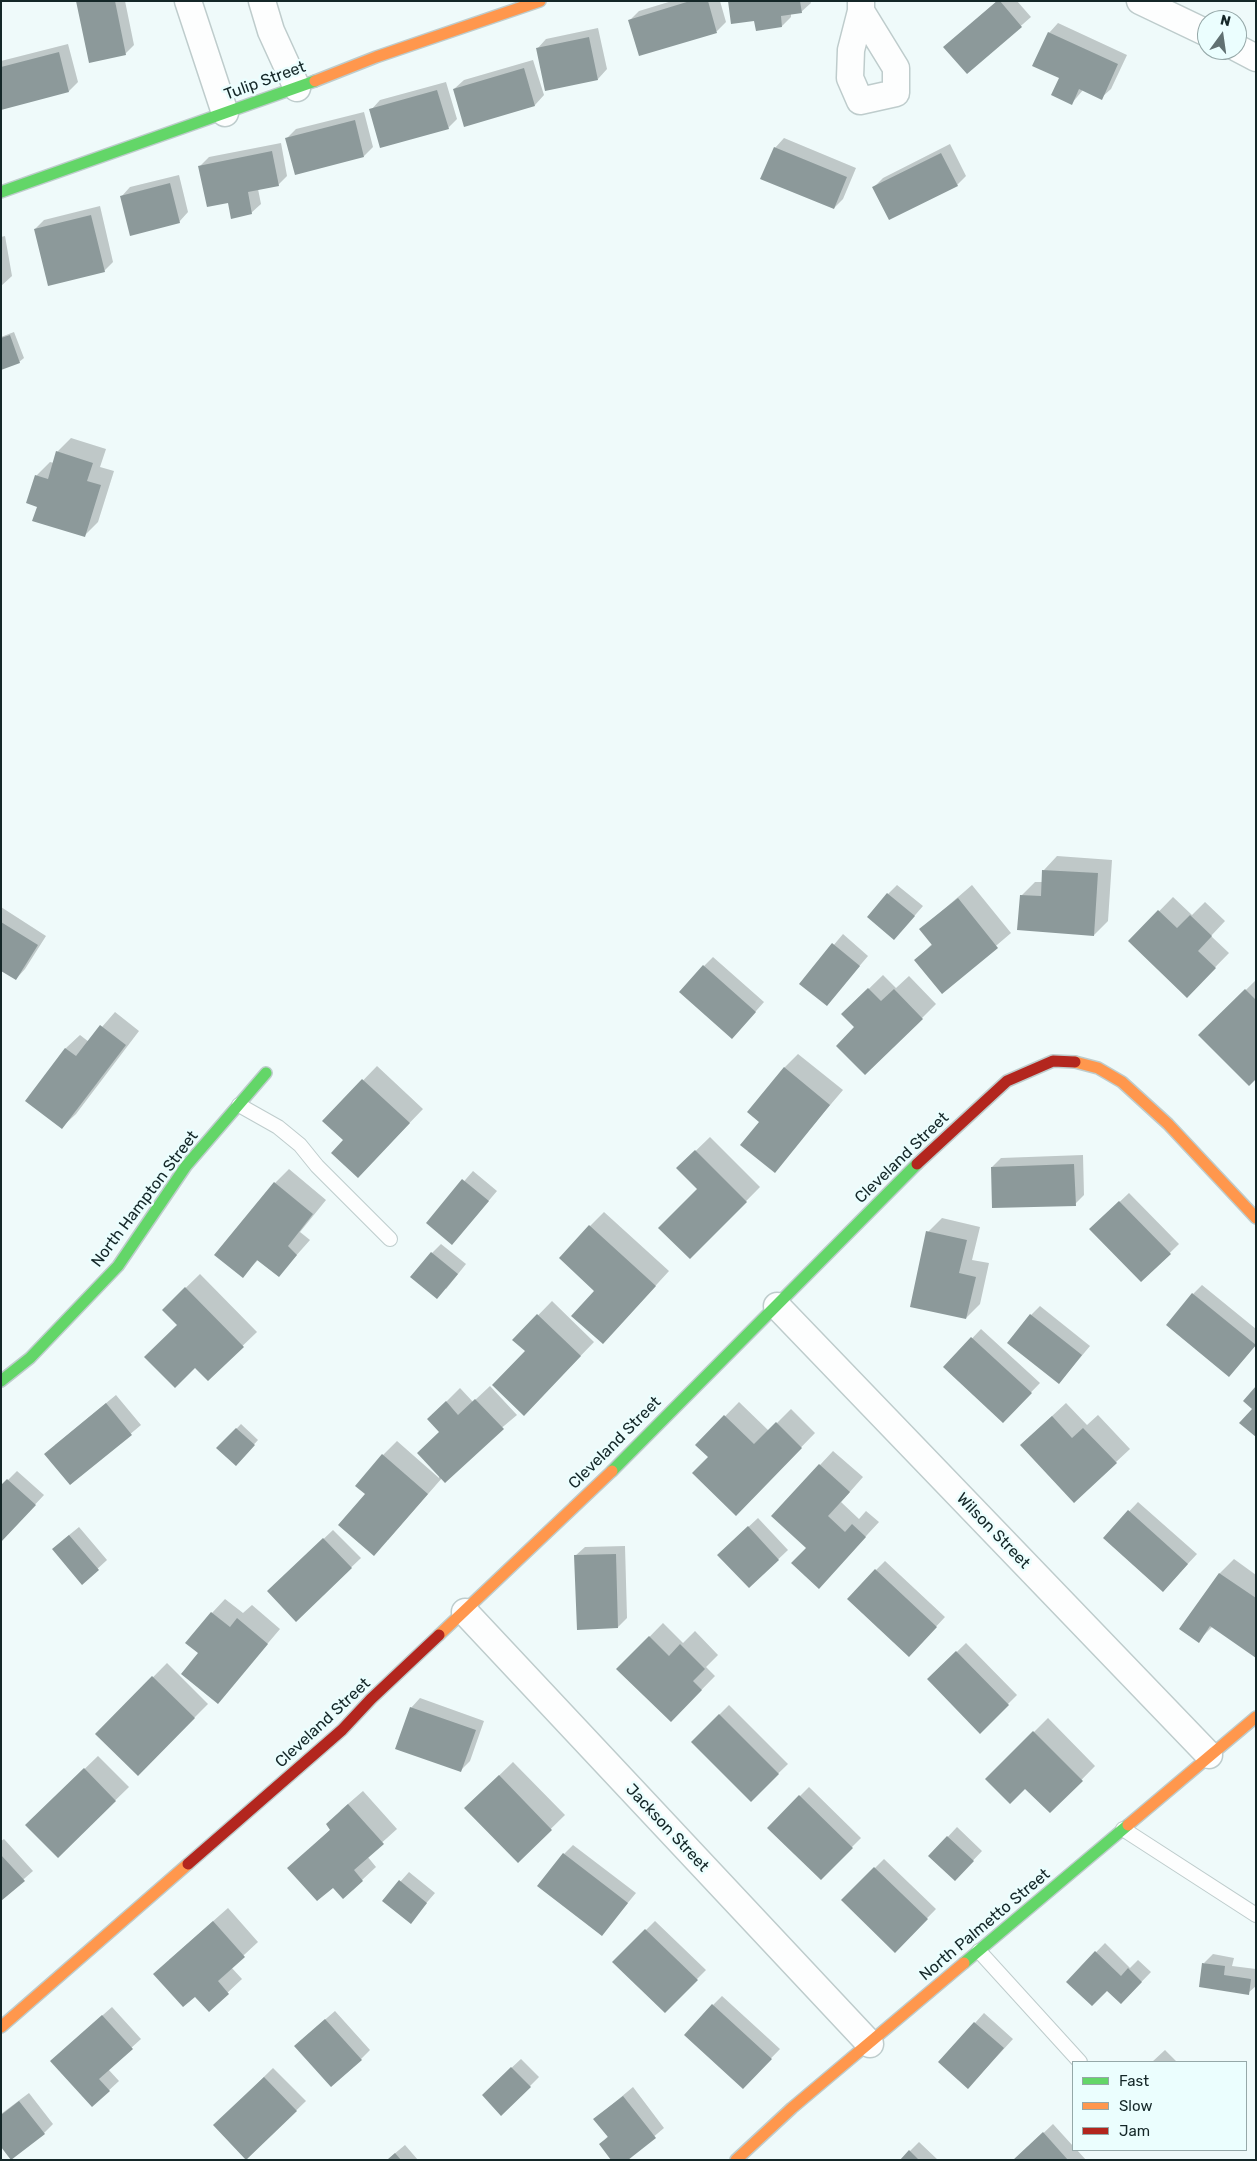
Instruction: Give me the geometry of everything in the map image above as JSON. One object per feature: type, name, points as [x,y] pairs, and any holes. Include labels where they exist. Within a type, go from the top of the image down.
[{"type":"street","points":[[188,1],[225,113]]},
{"type":"street","points":[[262,1],[271,31],[297,88]]},
{"type":"street","name":"Tulip Street","points":[[1,192],[297,88],[376,57],[540,1]]},
{"type":"street","points":[[1140,1],[1197,28]]},
{"type":"street","name":"Cleveland Street","points":[[1,2027],[299,1768],[624,1460],[928,1153],[1007,1081],[1053,1061],[1078,1062],[1098,1068],[1122,1082],[1174,1132],[1256,1218]]},
{"type":"street","name":"North Hampton Street","points":[[1,1380],[30,1358],[118,1266],[186,1166],[266,1073]]},
{"type":"street","name":"Wilson Street","points":[[777,1306],[1209,1755]]},
{"type":"street","name":"Jackson Street","points":[[464,1612],[870,2044]]},
{"type":"street","name":"North Palmetto Street","points":[[736,2160],[792,2108],[1256,1717]]},
{"type":"lane","points":[[239,1105],[278,1127],[300,1145],[317,1166],[390,1239]]},
{"type":"lane","points":[[1124,1829],[1256,1915]]},
{"type":"lane","points":[[979,1950],[1079,2061]]},
{"type":"building","points":[[76,1],[115,1],[126,55],[89,63]]},
{"type":"building","points":[[690,1],[708,1],[717,33],[639,56],[628,20]]},
{"type":"building","points":[[728,1],[800,1],[802,13],[781,16],[782,27],[756,31],[754,21],[731,24]]},
{"type":"building","points":[[997,1],[1000,1],[1022,27],[967,74],[943,47]]},
{"type":"building","points":[[1048,32],[1118,64],[1102,100],[1079,89],[1072,105],[1051,95],[1059,78],[1032,66]]},
{"type":"building","points":[[589,37],[598,80],[545,91],[536,48]]},
{"type":"building","points":[[59,52],[69,92],[1,110],[1,67]]},
{"type":"building","points":[[524,68],[535,106],[464,127],[453,89]]},
{"type":"building","points":[[437,90],[449,129],[380,148],[369,109]]},
{"type":"building","points":[[355,120],[364,157],[295,175],[285,138]]},
{"type":"building","points":[[774,147],[847,177],[834,209],[760,179]]},
{"type":"building","points":[[272,151],[279,186],[248,192],[252,214],[231,219],[228,203],[207,207],[198,166]]},
{"type":"building","points":[[941,153],[958,186],[889,220],[872,187]]},
{"type":"building","points":[[170,183],[180,223],[130,236],[120,196]]},
{"type":"building","points":[[91,215],[105,272],[48,286],[34,229]]},
{"type":"building","points":[[10,335],[20,363],[1,370],[1,338]]},
{"type":"building","points":[[56,451],[93,463],[87,481],[101,485],[85,537],[32,521],[37,507],[26,503],[35,475],[48,479]]},
{"type":"building","points":[[1042,870],[1098,873],[1094,936],[1017,930],[1020,895],[1041,896]]},
{"type":"building","points":[[887,893],[915,916],[894,940],[867,917]]},
{"type":"building","points":[[958,898],[998,948],[942,994],[914,960],[932,945],[919,929]]},
{"type":"building","points":[[1158,910],[1177,928],[1190,915],[1212,936],[1198,951],[1216,968],[1187,998],[1128,941]]},
{"type":"building","points":[[1,922],[38,945],[16,980],[1,971]]},
{"type":"building","points":[[832,943],[860,966],[827,1006],[799,984]]},
{"type":"building","points":[[703,965],[756,1012],[732,1039],[679,992]]},
{"type":"building","points":[[868,988],[881,1001],[894,989],[923,1019],[865,1075],[836,1046],[854,1027],[841,1014]]},
{"type":"building","points":[[1245,989],[1256,1000],[1256,1079],[1249,1086],[1198,1035]]},
{"type":"building","points":[[100,1025],[126,1045],[62,1129],[25,1101],[65,1048],[76,1056]]},
{"type":"building","points":[[784,1067],[830,1105],[775,1173],[740,1145],[759,1122],[747,1112]]},
{"type":"building","points":[[362,1079],[410,1123],[358,1178],[331,1153],[343,1140],[322,1121]]},
{"type":"building","points":[[695,1150],[747,1202],[690,1259],[658,1228],[697,1189],[676,1168]]},
{"type":"building","points":[[1074,1164],[1076,1206],[992,1208],[991,1167]]},
{"type":"building","points":[[462,1179],[489,1201],[452,1245],[426,1223]]},
{"type":"building","points":[[274,1182],[313,1214],[288,1246],[297,1255],[279,1277],[257,1260],[243,1278],[214,1255]]},
{"type":"building","points":[[1119,1201],[1171,1254],[1141,1282],[1089,1229]]},
{"type":"building","points":[[589,1225],[656,1286],[603,1344],[571,1316],[594,1291],[559,1258]]},
{"type":"building","points":[[926,1231],[967,1240],[959,1273],[976,1277],[966,1319],[910,1307]]},
{"type":"building","points":[[431,1252],[458,1274],[437,1299],[410,1277]]},
{"type":"building","points":[[185,1287],[244,1347],[208,1381],[195,1368],[175,1388],[144,1357],[177,1325],[162,1310]]},
{"type":"building","points":[[1192,1293],[1256,1345],[1229,1377],[1166,1325]]},
{"type":"building","points":[[537,1314],[581,1356],[524,1416],[492,1385],[525,1351],[512,1340]]},
{"type":"building","points":[[1030,1314],[1082,1355],[1059,1384],[1007,1343]]},
{"type":"building","points":[[971,1337],[1032,1393],[1003,1423],[943,1367]]},
{"type":"building","points":[[1256,1386],[1256,1437],[1239,1423],[1252,1409],[1243,1401]]},
{"type":"building","points":[[475,1399],[504,1429],[445,1483],[417,1453],[439,1432],[427,1419],[446,1401],[458,1415]]},
{"type":"building","points":[[106,1403],[132,1435],[70,1485],[44,1454]]},
{"type":"building","points":[[724,1415],[754,1444],[776,1422],[802,1448],[736,1516],[692,1473],[708,1457],[695,1445]]},
{"type":"building","points":[[1052,1416],[1072,1438],[1083,1428],[1117,1463],[1074,1503],[1020,1445]]},
{"type":"building","points":[[236,1428],[255,1445],[236,1466],[216,1448]]},
{"type":"building","points":[[382,1454],[428,1494],[374,1556],[338,1525],[365,1494],[355,1486]]},
{"type":"building","points":[[819,1464],[850,1492],[828,1516],[845,1532],[852,1524],[866,1537],[819,1589],[791,1563],[806,1548],[771,1516]]},
{"type":"building","points":[[7,1479],[36,1505],[1,1542],[1,1485]]},
{"type":"building","points":[[1128,1510],[1188,1564],[1163,1592],[1103,1538]]},
{"type":"building","points":[[748,1526],[779,1560],[749,1588],[717,1555]]},
{"type":"building","points":[[69,1535],[99,1570],[82,1585],[52,1549]]},
{"type":"building","points":[[323,1538],[352,1568],[296,1622],[267,1591]]},
{"type":"building","points":[[616,1554],[618,1628],[577,1630],[574,1555]]},
{"type":"building","points":[[875,1569],[937,1627],[909,1657],[847,1599]]},
{"type":"building","points":[[1219,1573],[1256,1598],[1256,1658],[1210,1626],[1199,1643],[1179,1629]]},
{"type":"building","points":[[211,1612],[230,1627],[237,1618],[268,1644],[218,1704],[181,1674],[198,1653],[185,1643]]},
{"type":"building","points":[[649,1636],[669,1656],[680,1644],[705,1669],[693,1681],[702,1690],[671,1722],[616,1669]]},
{"type":"building","points":[[956,1651],[1009,1705],[980,1734],[927,1679]]},
{"type":"building","points":[[152,1676],[195,1718],[138,1776],[95,1734]]},
{"type":"building","points":[[410,1707],[476,1730],[461,1772],[395,1749]]},
{"type":"building","points":[[719,1714],[779,1774],[751,1802],[691,1742]]},
{"type":"building","points":[[1033,1731],[1083,1781],[1050,1813],[1025,1789],[1010,1804],[985,1779]]},
{"type":"building","points":[[84,1768],[116,1801],[58,1858],[25,1825]]},
{"type":"building","points":[[499,1775],[552,1830],[518,1863],[464,1808]]},
{"type":"building","points":[[799,1795],[853,1848],[821,1880],[767,1828]]},
{"type":"building","points":[[348,1804],[384,1844],[354,1870],[363,1881],[343,1899],[333,1888],[317,1901],[287,1868],[330,1830],[326,1824]]},
{"type":"building","points":[[947,1836],[974,1861],[955,1881],[928,1856]]},
{"type":"building","points":[[563,1853],[628,1903],[602,1936],[537,1886]]},
{"type":"building","points":[[1,1855],[25,1881],[1,1901]]},
{"type":"building","points":[[874,1867],[928,1919],[895,1953],[841,1900]]},
{"type":"building","points":[[399,1880],[427,1903],[411,1924],[382,1901]]},
{"type":"building","points":[[213,1921],[245,1957],[218,1981],[229,1994],[209,2012],[195,1997],[183,2007],[153,1974]]},
{"type":"building","points":[[645,1929],[698,1980],[665,2013],[612,1962]]},
{"type":"building","points":[[1095,1951],[1121,1976],[1128,1968],[1142,1982],[1121,2004],[1107,1991],[1092,2006],[1066,1982]]},
{"type":"building","points":[[1202,1963],[1225,1966],[1224,1975],[1251,1979],[1249,1995],[1199,1987]]},
{"type":"building","points":[[712,2004],[772,2059],[743,2089],[684,2035]]},
{"type":"building","points":[[102,2015],[133,2049],[99,2079],[110,2091],[92,2107],[50,2061]]},
{"type":"building","points":[[325,2019],[362,2060],[331,2087],[294,2046]]},
{"type":"building","points":[[974,2022],[1004,2048],[968,2089],[938,2062]]},
{"type":"building","points":[[511,2067],[531,2087],[501,2116],[482,2095]]},
{"type":"building","points":[[264,2077],[297,2111],[246,2160],[213,2125]]},
{"type":"building","points":[[623,2096],[656,2138],[628,2160],[611,2160],[599,2144],[608,2137],[593,2119]]},
{"type":"building","points":[[19,2101],[45,2134],[11,2160],[1,2147],[1,2115]]},
{"type":"building","points":[[1043,2132],[1068,2160],[1013,2160]]},
{"type":"building","points":[[909,2150],[919,2160],[900,2160]]},
{"type":"building","points":[[395,2153],[401,2160],[387,2160]]},
{"type":"traffic: fast","points":[[1,192],[315,81]]},
{"type":"traffic: fast","points":[[1,1381],[30,1358],[118,1266],[186,1166],[266,1073]]},
{"type":"traffic: fast","points":[[612,1471],[917,1164]]},
{"type":"traffic: fast","points":[[964,1963],[1128,1825]]},
{"type":"traffic: slow","points":[[315,81],[376,57],[540,1]]},
{"type":"traffic: slow","points":[[1075,1062],[1098,1068],[1122,1082],[1168,1124],[1256,1218]]},
{"type":"traffic: slow","points":[[439,1635],[612,1471]]},
{"type":"traffic: slow","points":[[1128,1825],[1256,1717]]},
{"type":"traffic: slow","points":[[1,2027],[188,1864]]},
{"type":"traffic: slow","points":[[736,2160],[792,2108],[964,1963]]},
{"type":"traffic: jam","points":[[917,1164],[1007,1081],[1053,1061],[1075,1062]]},
{"type":"traffic: jam","points":[[188,1864],[342,1730],[371,1699],[439,1635]]}]
